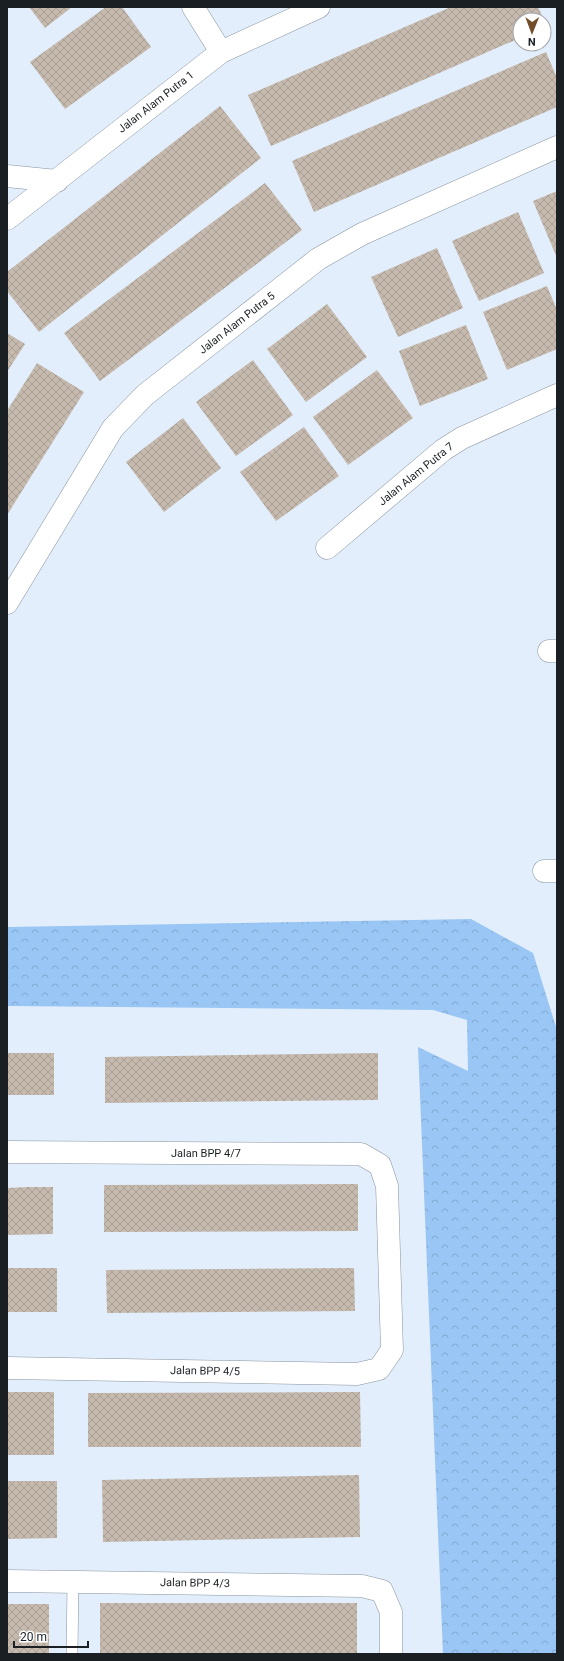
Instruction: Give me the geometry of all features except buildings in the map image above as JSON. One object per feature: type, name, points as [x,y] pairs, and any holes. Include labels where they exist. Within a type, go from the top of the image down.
[{"type":"street","points":[[193,7],[221,52]]},
{"type":"street","name":"Jalan Alam Putra 1","points":[[7,219],[221,52],[319,7]]},
{"type":"street","name":"Jalan Alam Putra 5","points":[[7,603],[113,428],[145,395],[318,259],[362,234],[557,146]]},
{"type":"street","points":[[7,176],[57,181]]},
{"type":"street","name":"Jalan Alam Putra 7","points":[[327,548],[443,450],[462,438],[557,395]]},
{"type":"street","name":"Jalan BPP 4/7","points":[[7,1152],[361,1154],[380,1165],[387,1186],[392,1350]]},
{"type":"street","name":"Jalan BPP 4/5","points":[[7,1368],[357,1374],[379,1369],[392,1350]]},
{"type":"street","name":"Jalan BPP 4/3","points":[[7,1580],[362,1586],[382,1591],[391,1612],[392,1654]]},
{"type":"lane","points":[[72,1654],[73,1582]]},
{"type":"green space","points":[[471,919],[533,953],[557,1030],[557,1654],[443,1654],[418,1047],[468,1071],[467,1020],[433,1010],[7,1006],[7,927]]}]
